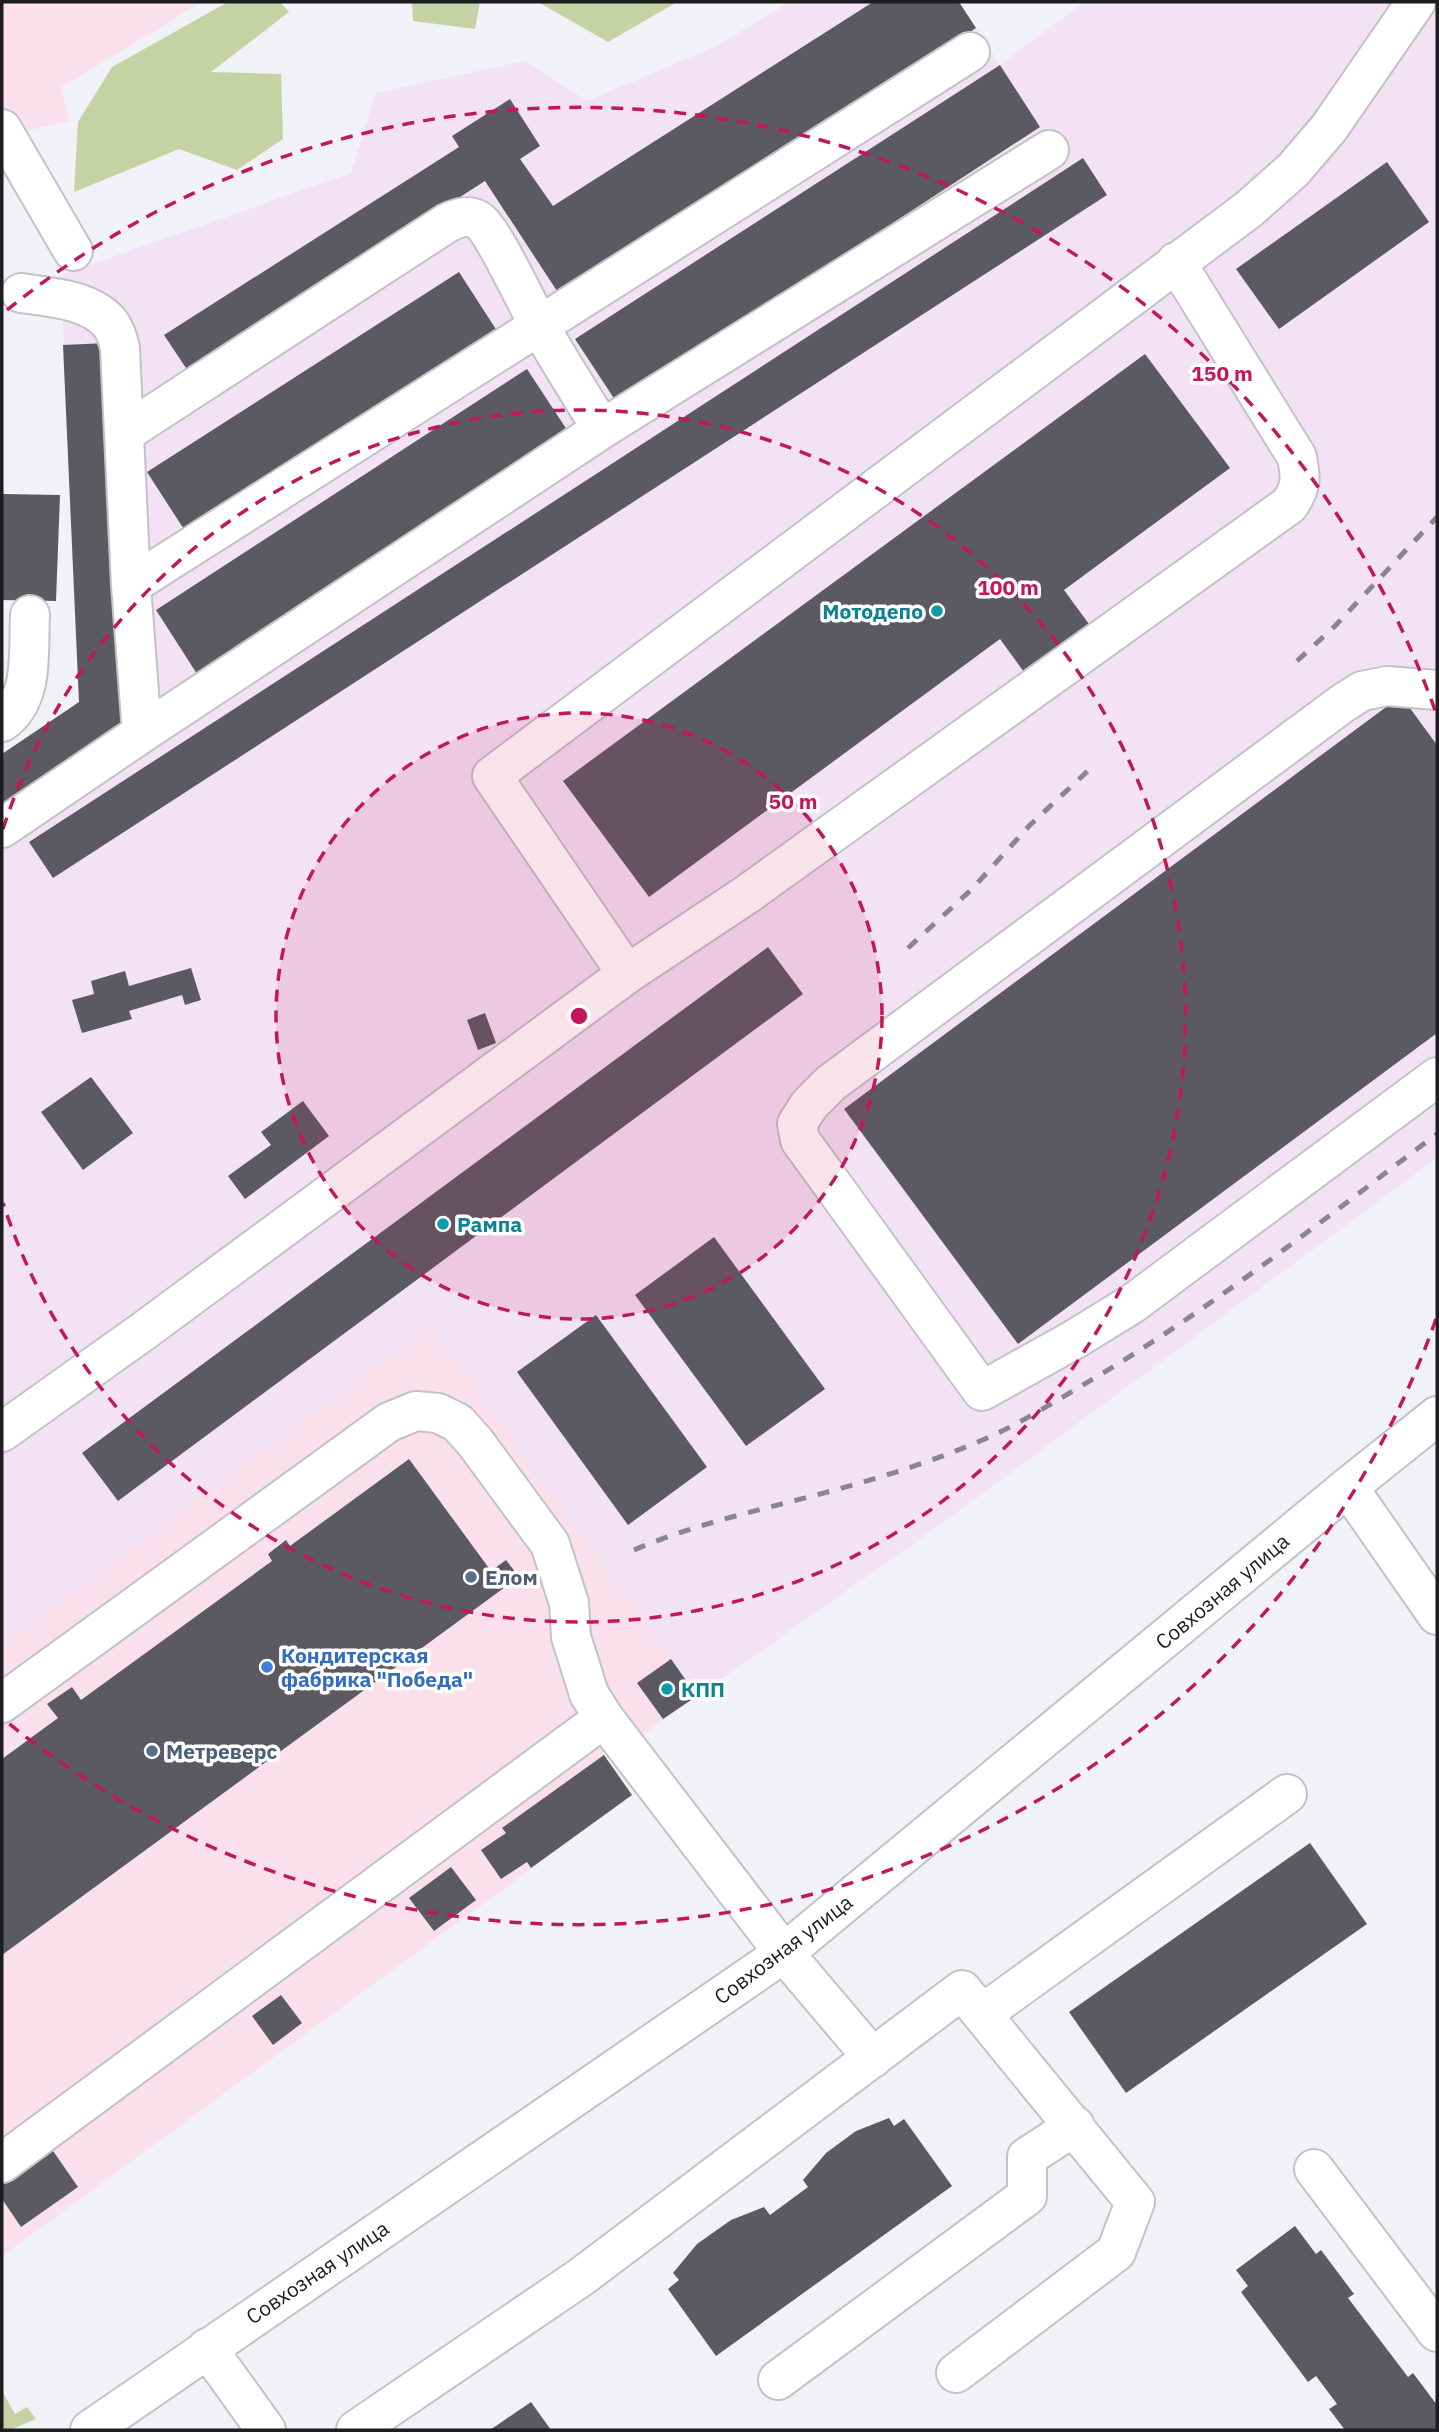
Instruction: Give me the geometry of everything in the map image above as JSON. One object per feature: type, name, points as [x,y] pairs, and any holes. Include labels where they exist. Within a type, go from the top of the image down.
[{"type":"street","points":[[627,974],[492,776],[1249,209],[1293,170],[1329,128],[1416,2]]},
{"type":"street","points":[[131,584],[970,52]]},
{"type":"street","points":[[2,129],[73,251]]},
{"type":"street","points":[[2,828],[602,429],[1049,149]]},
{"type":"street","points":[[125,432],[447,223],[461,217],[477,219],[489,232],[539,327],[602,429]]},
{"type":"street","points":[[2,1432],[145,1330],[627,974],[746,895],[1289,505],[1299,491],[1301,474],[1297,457],[1176,262]]},
{"type":"street","points":[[21,293],[62,299],[100,314],[111,324],[120,348],[131,584],[142,733]]},
{"type":"street","points":[[2,722],[17,709],[23,695],[27,677],[30,615]]},
{"type":"street","points":[[1437,690],[1387,686],[1362,691],[1343,703],[831,1083],[809,1105],[797,1124],[800,1140],[982,1391],[1132,1304],[1437,1077]]},
{"type":"street","points":[[2,1703],[389,1422],[415,1411],[438,1413],[458,1423],[475,1442],[550,1544],[569,1604],[571,1637],[589,1694],[604,1718],[784,1953],[873,2057]]},
{"type":"street","name":"Совхозная улица","points":[[90,2430],[784,1953],[1437,1416]]},
{"type":"street","points":[[1348,1487],[1437,1615]]},
{"type":"street","points":[[2,2163],[604,1718]]},
{"type":"street","points":[[982,2014],[1287,1794]]},
{"type":"street","points":[[356,2430],[581,2277],[962,1990],[1135,2202],[1116,2252],[956,2373]]},
{"type":"street","points":[[778,2380],[1027,2196],[1027,2157],[1075,2126]]},
{"type":"street","points":[[1314,2169],[1437,2332]]},
{"type":"street","points":[[207,2348],[266,2430]]},
{"type":"shaded area","points":[[2,2],[202,2],[61,87],[69,121],[2,136]]},
{"type":"shaded area","points":[[790,2],[959,2],[1000,65],[1085,2],[1437,2],[1437,1158],[941,1524],[697,1696],[430,1327],[2,1644],[2,754],[79,702],[61,275],[351,173],[376,93],[525,61],[587,101],[717,46]]},
{"type":"shaded area","points":[[430,1326],[697,1696],[639,1737],[604,1755],[632,1795],[2,2256],[2,1644]]},
{"type":"green space","points":[[228,2],[280,2],[289,12],[211,72],[281,74],[283,139],[237,170],[179,149],[74,192],[78,122],[112,67]]},
{"type":"green space","points":[[412,2],[480,2],[475,29],[413,21]]},
{"type":"green space","points":[[538,2],[677,2],[608,42]]},
{"type":"green space","points":[[2,2391],[15,2414],[27,2407],[36,2419],[12,2429],[2,2429]]},
{"type":"building","points":[[873,2],[959,2],[976,28],[559,294],[485,181],[188,371],[164,335],[459,147],[452,136],[510,99],[540,146],[520,159],[553,206]]},
{"type":"building","points":[[1000,65],[1040,127],[617,403],[575,339]]},
{"type":"building","points":[[1083,158],[1107,195],[53,878],[29,842]]},
{"type":"building","points":[[1387,162],[1429,222],[1279,329],[1236,269]]},
{"type":"building","points":[[459,272],[499,334],[187,534],[147,472]]},
{"type":"building","points":[[107,343],[123,726],[2,808],[2,754],[79,702],[63,345]]},
{"type":"building","name":"Мотодепо","points":[[1145,354],[1230,468],[1064,590],[1094,631],[1029,679],[1000,639],[649,897],[563,781]]},
{"type":"building","points":[[527,369],[571,436],[199,677],[156,610]]},
{"type":"building","points":[[2,494],[60,495],[56,601],[2,600]]},
{"type":"building","points":[[1401,696],[1437,745],[1437,1033],[1018,1344],[844,1109]]},
{"type":"building","name":"Рампа","points":[[768,947],[803,994],[118,1501],[82,1453]]},
{"type":"building","points":[[191,968],[201,1000],[185,1005],[182,995],[129,1011],[132,1019],[82,1033],[72,1000],[94,994],[91,981],[125,971],[129,986]]},
{"type":"building","points":[[485,1013],[496,1043],[478,1050],[467,1020]]},
{"type":"building","points":[[91,1077],[133,1133],[83,1170],[41,1112]]},
{"type":"building","points":[[303,1101],[329,1136],[245,1199],[228,1176],[271,1145],[261,1132]]},
{"type":"building","points":[[714,1237],[825,1389],[746,1446],[635,1295]]},
{"type":"building","points":[[596,1315],[707,1467],[628,1525],[517,1372]]},
{"type":"building","points":[[409,1459],[491,1571],[506,1560],[519,1577],[2,1955],[2,1759],[58,1718],[47,1704],[72,1687],[81,1700],[272,1561],[268,1554],[286,1540],[290,1546]]},
{"type":"building","name":"КПП","points":[[671,1659],[697,1696],[663,1719],[637,1683]]},
{"type":"building","points":[[604,1755],[632,1795],[531,1868],[527,1862],[501,1879],[481,1850],[506,1833],[502,1828]]},
{"type":"building","points":[[1310,1843],[1367,1924],[1126,2093],[1069,2012]]},
{"type":"building","points":[[451,1867],[476,1900],[434,1931],[409,1898]]},
{"type":"building","points":[[281,1995],[302,2023],[273,2045],[252,2016]]},
{"type":"building","points":[[889,2118],[894,2126],[904,2119],[952,2186],[716,2356],[668,2289],[679,2280],[673,2273],[697,2244],[731,2220],[764,2207],[770,2215],[808,2187],[803,2180],[826,2153],[856,2131]]},
{"type":"building","points":[[51,2148],[78,2187],[21,2227],[2,2199],[2,2183]]},
{"type":"building","points":[[1295,2226],[1316,2254],[1321,2250],[1354,2294],[1348,2298],[1408,2377],[1413,2373],[1437,2405],[1437,2430],[1345,2430],[1329,2409],[1337,2404],[1316,2376],[1308,2382],[1241,2292],[1248,2286],[1236,2270]]},
{"type":"building","points":[[531,2402],[551,2430],[490,2430]]},
{"type":"railway","points":[[1297,661],[1335,626],[1437,517]]},
{"type":"railway","points":[[908,948],[972,889],[1030,825],[1092,767]]},
{"type":"railway","points":[[634,1550],[707,1524],[894,1473],[956,1451],[1008,1428],[1093,1379],[1182,1322],[1437,1134]]},
{"type":"place","name":"Мотодепо","points":[[937,611]]},
{"type":"place","name":"Рампа","points":[[443,1224]]},
{"type":"place","name":"Елом","points":[[471,1577]]},
{"type":"place","name":"Кондитерская фабрика \"Победа\"","points":[[267,1667]]},
{"type":"place","name":"КПП","points":[[667,1689]]},
{"type":"place","name":"Метреверс","points":[[152,1751]]}]
